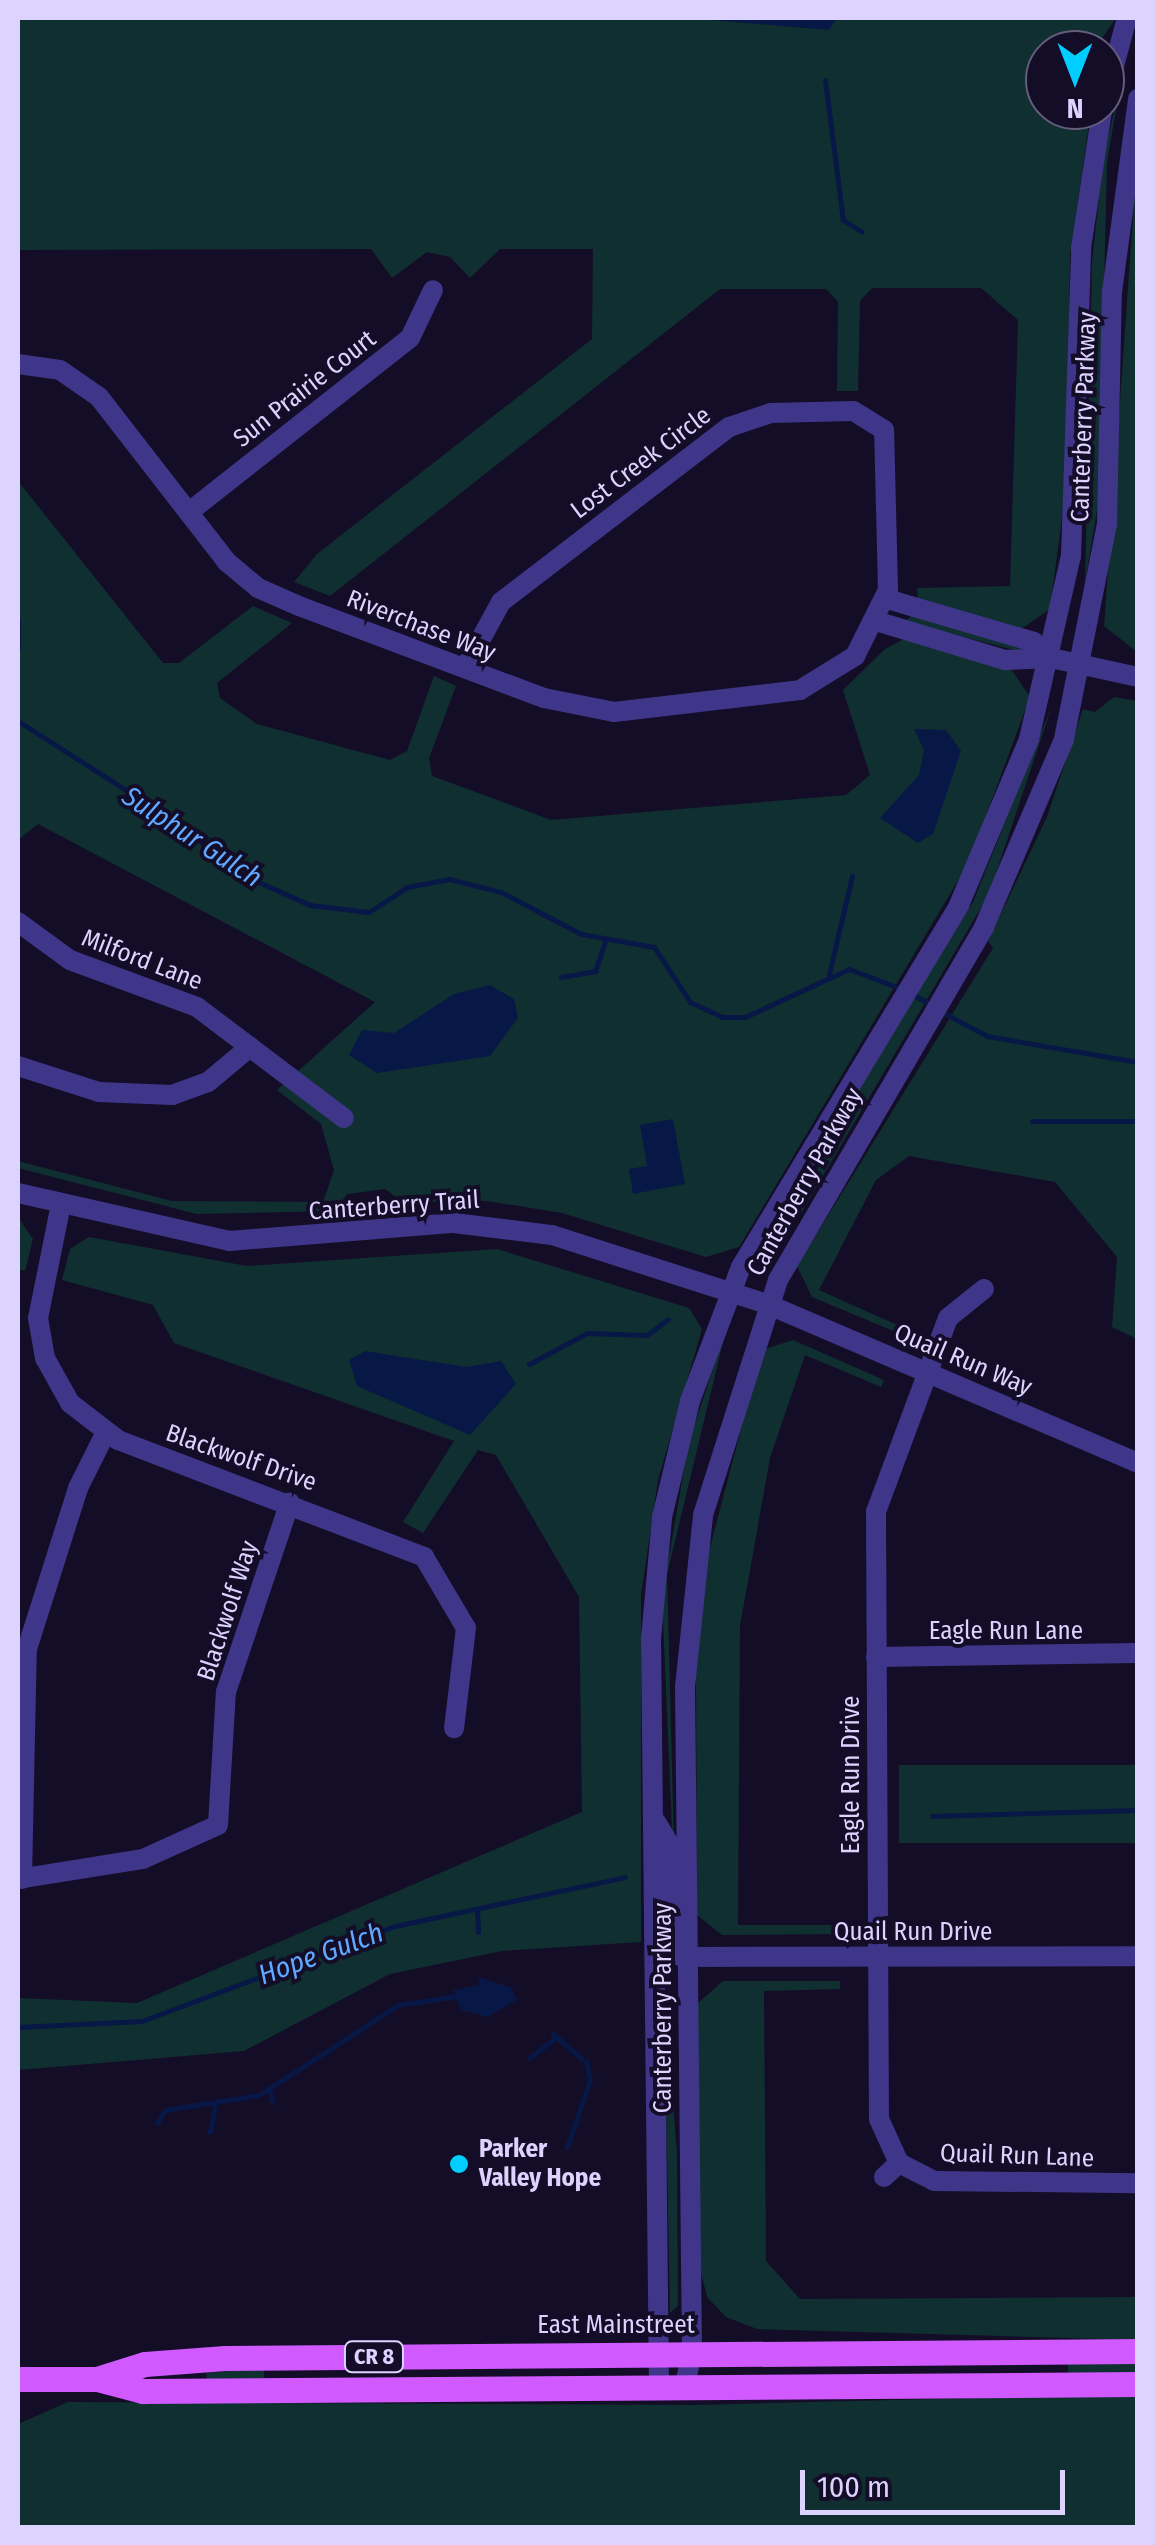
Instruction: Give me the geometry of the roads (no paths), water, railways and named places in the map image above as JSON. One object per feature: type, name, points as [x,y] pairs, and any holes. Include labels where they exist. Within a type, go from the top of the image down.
[{"type":"main road","name":"East Mainstreet","points":[[97,2379],[145,2364],[225,2358],[1138,2351]]},
{"type":"main road","name":"East Mainstreet","points":[[18,2380],[97,2379],[143,2392],[1138,2384]]},
{"type":"street","name":"Canterberry Parkway","points":[[671,2387],[692,2354],[690,1597],[715,1460],[767,1304],[909,1049],[958,971],[1041,802],[1083,665],[1107,524],[1112,292],[1138,99]]},
{"type":"street","name":"Canterberry Parkway","points":[[671,2387],[654,2354],[657,1549],[681,1430],[730,1292],[927,958],[996,828],[1051,658],[1073,532],[1081,248],[1099,130]]},
{"type":"street","name":"Sun Prairie Court","points":[[189,512],[410,338],[433,290]]},
{"type":"street","name":"Riverchase Way","points":[[18,364],[60,370],[99,397],[233,569],[266,592],[566,704],[676,711],[823,681],[879,622]]},
{"type":"street","name":"Lost Creek Circle","points":[[466,668],[501,602],[729,427],[782,412],[853,410],[884,415],[888,442],[886,599],[879,622]]},
{"type":"street","points":[[886,599],[1034,642],[1051,658]]},
{"type":"street","points":[[879,622],[1005,660],[1051,658],[1138,677]]},
{"type":"street","name":"Milford Lane","points":[[18,922],[70,960],[184,999],[344,1118]]},
{"type":"street","points":[[18,1066],[99,1092],[172,1094],[208,1082],[250,1047]]},
{"type":"street","name":"Canterberry Trail","points":[[18,1193],[229,1242],[507,1226],[692,1278],[767,1304]]},
{"type":"street","name":"Blackwolf Drive","points":[[61,1204],[38,1303],[41,1344],[70,1403],[106,1434],[405,1544],[440,1573],[468,1641],[454,1728]]},
{"type":"street","name":"Eagle Run Drive","points":[[892,2170],[878,2108],[876,1512],[924,1371],[953,1310],[984,1289]]},
{"type":"street","name":"Quail Run Way","points":[[767,1304],[1138,1463]]},
{"type":"street","points":[[20,1879],[27,1648],[78,1488],[106,1434]]},
{"type":"street","name":"Blackwolf Way","points":[[20,1879],[143,1859],[225,1830],[230,1676],[290,1502]]},
{"type":"street","name":"Eagle Run Lane","points":[[876,1657],[1138,1653]]},
{"type":"street","points":[[656,1822],[671,1846],[674,1948],[689,1958]]},
{"type":"street","name":"Quail Run Drive","points":[[689,1958],[1138,1956]]},
{"type":"street","name":"Quail Run Lane","points":[[892,2170],[949,2184],[1138,2183]]},
{"type":"water","points":[[687,18],[837,18],[829,30]]},
{"type":"water","points":[[914,729],[946,730],[961,751],[933,834],[918,843],[880,818],[919,775],[924,750]]},
{"type":"water","points":[[490,985],[514,999],[518,1018],[490,1056],[377,1073],[349,1055],[362,1030],[394,1033],[454,994]]},
{"type":"water","points":[[673,1119],[685,1184],[633,1194],[629,1169],[647,1166],[640,1125]]},
{"type":"water","points":[[365,1351],[467,1367],[501,1361],[516,1384],[470,1435],[357,1386],[349,1360]]},
{"type":"water","points":[[478,1977],[512,1988],[517,2000],[488,2017],[461,2010],[453,1990],[479,1985]]},
{"type":"waterway","points":[[825,80],[843,220],[862,232]]},
{"type":"waterway","name":"Sulphur Gulch","points":[[18,620],[18,648]]},
{"type":"waterway","name":"Sulphur Gulch","points":[[18,721],[185,828],[234,871],[310,905],[369,912],[407,887],[449,879],[501,892],[581,934],[654,947],[690,1002],[722,1017],[745,1017],[849,969],[902,989]]},
{"type":"waterway","points":[[829,974],[852,876]]},
{"type":"waterway","points":[[561,977],[595,971],[606,939]]},
{"type":"waterway","name":"Sulphur Gulch","points":[[912,994],[933,1006]]},
{"type":"waterway","name":"Sulphur Gulch","points":[[942,1012],[987,1036],[1138,1062]]},
{"type":"waterway","points":[[1032,1121],[1138,1121]]},
{"type":"waterway","points":[[529,1364],[587,1333],[647,1335],[668,1319]]},
{"type":"waterway","name":"Hope Gulch","points":[[932,1816],[1138,1810]]},
{"type":"waterway","name":"Hope Gulch","points":[[18,2027],[142,2021],[395,1926],[625,1877]]},
{"type":"waterway","points":[[477,1911],[478,1932]]},
{"type":"waterway","points":[[157,2123],[165,2110],[259,2095],[398,2005],[457,1996]]},
{"type":"waterway","points":[[553,2034],[582,2059]]},
{"type":"waterway","points":[[529,2058],[553,2040]]},
{"type":"waterway","points":[[567,2147],[590,2080],[586,2061]]},
{"type":"waterway","points":[[269,2088],[273,2102]]},
{"type":"waterway","points":[[210,2132],[215,2106]]},
{"type":"place","name":"Parker Valley Hope","points":[[459,2164]]}]
